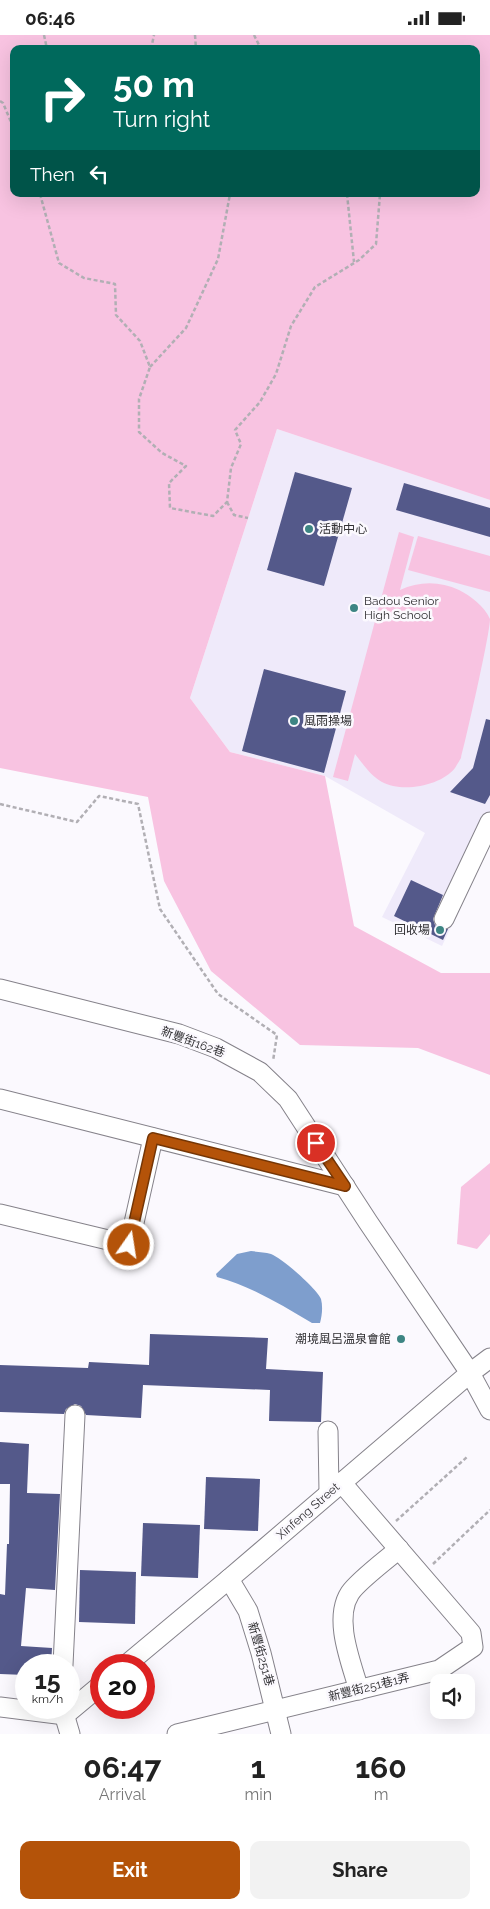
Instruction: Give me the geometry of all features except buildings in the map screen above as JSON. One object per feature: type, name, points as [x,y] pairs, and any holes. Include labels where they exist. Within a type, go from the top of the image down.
[{"type":"street","points":[[444,919],[490,822]]},
{"type":"street","name":"新豐街162巷","points":[[0,990],[179,1034],[216,1048],[260,1072],[288,1099],[470,1373],[490,1410]]},
{"type":"street","points":[[0,1099],[345,1186]]},
{"type":"street","points":[[0,1214],[129,1245],[153,1138]]},
{"type":"street","name":"Xinfeng Street","points":[[139,1654],[490,1358]]},
{"type":"street","points":[[64,1654],[75,1415]]},
{"type":"street","points":[[328,1431],[335,1487],[384,1532],[421,1575]]},
{"type":"street","points":[[359,1690],[346,1645],[342,1617],[344,1604],[351,1591],[399,1549]]},
{"type":"street","name":"新豐街251巷1弄","points":[[176,1734],[439,1670],[472,1647],[471,1633],[421,1575]]},
{"type":"street","name":"新豐街251巷","points":[[229,1579],[248,1611],[281,1734]]},
{"type":"street","points":[[0,1707],[15,1708]]},
{"type":"street","points":[[66,1719],[70,1734]]},
{"type":"path","points":[[0,101],[10,120]]},
{"type":"path","points":[[41,197],[59,263],[84,278],[115,284],[116,315],[140,341],[150,367]]},
{"type":"path","points":[[227,502],[213,516],[170,508],[169,483],[186,466],[162,453],[139,432],[138,399],[150,367],[186,328],[218,259],[229,197]]},
{"type":"path","points":[[347,197],[354,262]]},
{"type":"path","points":[[248,518],[234,515],[227,502],[231,468],[240,445],[235,430],[260,402],[276,374],[291,326],[315,287],[354,262],[376,244],[380,197]]},
{"type":"path","points":[[0,804],[77,822],[99,795],[138,804],[160,909],[218,994],[277,1035],[270,1082]]},
{"type":"path","points":[[384,1532],[467,1457]]},
{"type":"path","points":[[421,1575],[490,1510]]},
{"type":"shaded area","points":[[0,35],[490,35],[490,500],[277,429],[190,698],[230,752],[325,776],[354,926],[441,973],[490,973],[490,1075],[418,1048],[300,1045],[211,971],[164,881],[148,797],[0,768]]},
{"type":"shaded area","name":"Badou Senior High School","points":[[277,429],[490,500],[490,844],[442,946],[382,917],[425,833],[325,776],[230,752],[190,698]]},
{"type":"shaded area","points":[[399,532],[414,537],[400,590],[429,583],[452,587],[464,592],[477,602],[490,619],[473,708],[461,758],[449,774],[431,783],[410,787],[400,787],[382,782],[370,773],[355,754],[348,781],[333,777]]},
{"type":"shaded area","points":[[418,536],[490,556],[490,592],[408,570]]},
{"type":"shaded area","points":[[490,1163],[490,1234],[477,1249],[457,1244],[461,1187]]},
{"type":"water","points":[[251,1251],[269,1253],[276,1257],[291,1267],[313,1288],[322,1302],[320,1323],[312,1323],[254,1291],[217,1277],[216,1274],[237,1254]]},
{"type":"place","name":"活動中心","points":[[309,529]]},
{"type":"place","name":"Badou Senior High School","points":[[354,608]]},
{"type":"place","name":"風雨操場","points":[[294,721]]},
{"type":"place","name":"回收場","points":[[440,930]]},
{"type":"place","name":"潮境風呂溫泉會館","points":[[401,1339]]},
{"type":"route","points":[[129,1245],[153,1138],[345,1186],[316,1143]]}]
